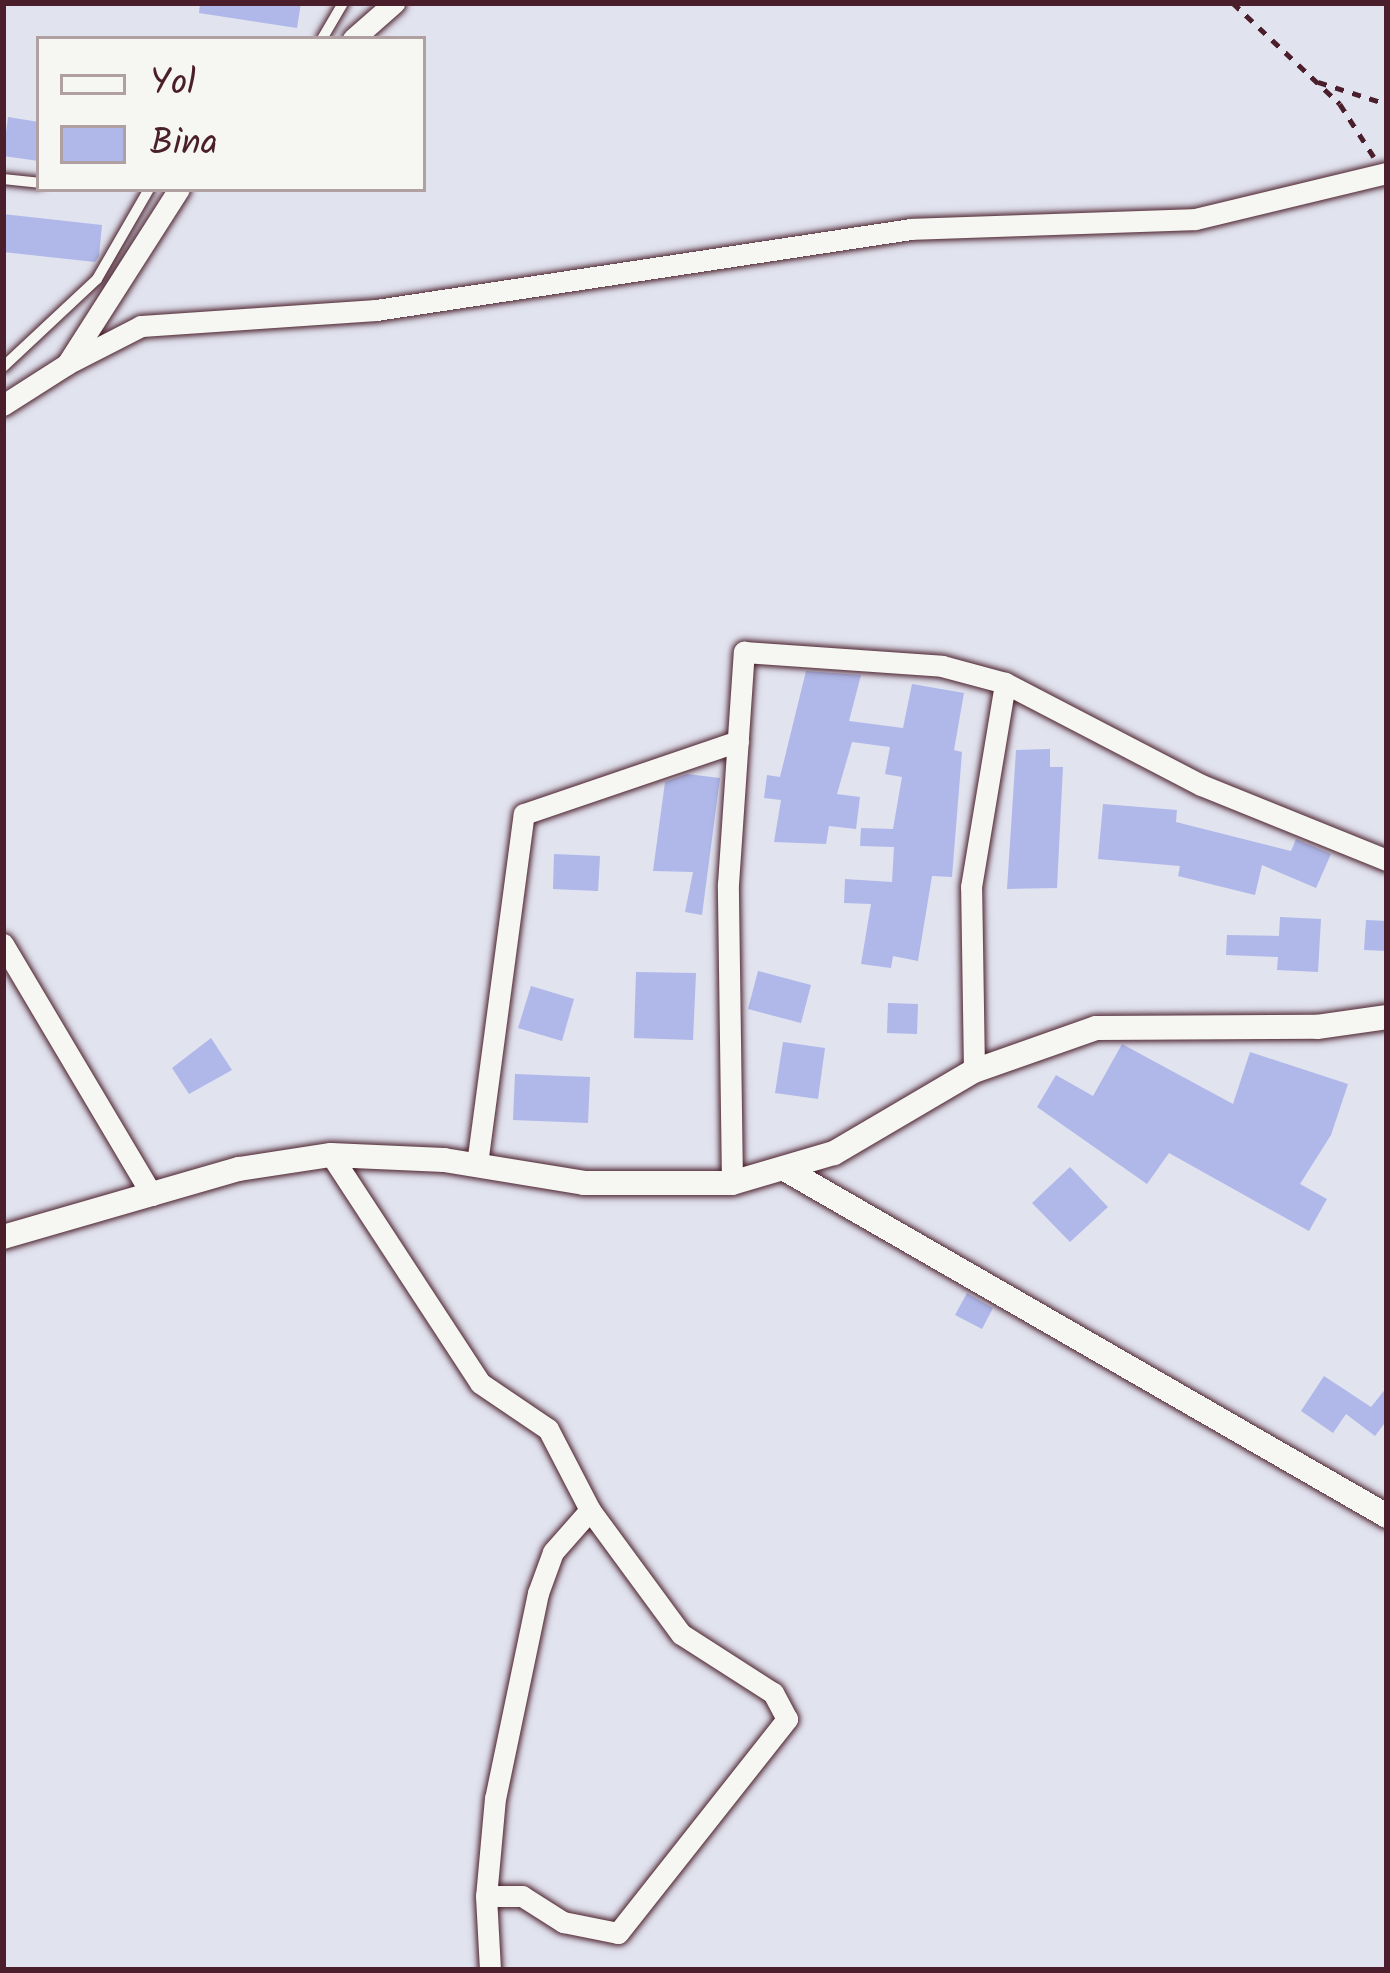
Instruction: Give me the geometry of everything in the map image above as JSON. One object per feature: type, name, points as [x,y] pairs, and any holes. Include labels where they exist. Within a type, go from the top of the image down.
[{"type":"street","points":[[356,36],[394,3]]},
{"type":"street","points":[[3,405],[67,364],[141,326],[376,310],[911,230],[1195,219],[1386,173]]},
{"type":"street","points":[[67,364],[177,192]]},
{"type":"street","points":[[732,1183],[728,884],[744,652],[942,665],[1005,683],[1202,785],[1387,860]]},
{"type":"street","points":[[974,1071],[971,887],[1005,683]]},
{"type":"street","points":[[477,1164],[524,814],[738,741]]},
{"type":"street","points":[[3,944],[152,1195]]},
{"type":"street","points":[[3,1238],[152,1195],[331,1155],[477,1164],[584,1183],[732,1183],[788,1171],[834,1153],[974,1071],[1096,1028],[1317,1027],[1387,1017]]},
{"type":"street","points":[[331,1155],[480,1383],[548,1429],[590,1510],[681,1634],[773,1693],[787,1719],[618,1934],[563,1922],[522,1896],[486,1896]]},
{"type":"street","points":[[788,1171],[1387,1516]]},
{"type":"street","points":[[3,1222],[29,1232]]},
{"type":"street","points":[[490,1970],[486,1896],[495,1798],[538,1593],[553,1552],[590,1510]]},
{"type":"lane","points":[[324,36],[343,3]]},
{"type":"lane","points":[[3,178],[36,183]]},
{"type":"lane","points":[[3,367],[97,279],[146,192]]},
{"type":"path","points":[[1233,3],[1317,82],[1386,173]]},
{"type":"path","points":[[1317,82],[1387,104]]},
{"type":"building","points":[[200,3],[301,3],[297,28],[199,13]]},
{"type":"building","points":[[8,117],[36,122],[36,161],[3,156]]},
{"type":"building","points":[[3,214],[102,225],[99,256],[95,262],[3,252]]},
{"type":"building","points":[[806,671],[861,675],[849,721],[903,728],[912,684],[964,693],[954,750],[962,752],[952,877],[932,876],[918,961],[893,956],[891,968],[861,964],[871,904],[844,903],[845,879],[892,882],[894,847],[860,846],[861,828],[893,829],[902,777],[885,774],[890,747],[852,742],[837,794],[860,797],[856,829],[829,826],[826,844],[774,842],[781,800],[764,798],[767,775],[780,777]]},
{"type":"building","points":[[1050,749],[1050,767],[1063,767],[1057,888],[1007,889],[1016,750]]},
{"type":"building","points":[[687,774],[720,778],[702,915],[685,912],[693,872],[653,871],[665,782]]},
{"type":"building","points":[[1103,804],[1177,810],[1176,822],[1291,851],[1296,839],[1331,854],[1316,888],[1262,865],[1255,895],[1178,876],[1180,866],[1098,859]]},
{"type":"building","points":[[554,854],[600,856],[598,891],[553,889]]},
{"type":"building","points":[[1280,917],[1321,919],[1318,972],[1277,970],[1278,957],[1226,955],[1227,935],[1279,936]]},
{"type":"building","points":[[1366,920],[1387,921],[1387,951],[1364,950]]},
{"type":"building","points":[[758,971],[811,985],[801,1023],[748,1009]]},
{"type":"building","points":[[636,972],[696,973],[693,1040],[634,1038]]},
{"type":"building","points":[[531,986],[574,999],[562,1041],[518,1028]]},
{"type":"building","points":[[888,1003],[918,1004],[917,1034],[887,1033]]},
{"type":"building","points":[[211,1038],[232,1070],[189,1094],[172,1068]]},
{"type":"building","points":[[783,1042],[825,1048],[818,1099],[775,1093]]},
{"type":"building","points":[[1122,1044],[1233,1104],[1250,1052],[1348,1084],[1331,1135],[1300,1184],[1327,1199],[1309,1231],[1169,1153],[1147,1184],[1037,1107],[1056,1075],[1093,1096]]},
{"type":"building","points":[[515,1074],[590,1077],[588,1123],[513,1120]]},
{"type":"building","points":[[1070,1167],[1108,1207],[1070,1242],[1032,1203]]},
{"type":"building","points":[[967,1293],[993,1308],[982,1329],[955,1315]]},
{"type":"building","points":[[1324,1376],[1371,1407],[1387,1387],[1387,1420],[1375,1436],[1346,1414],[1333,1433],[1301,1411]]}]
